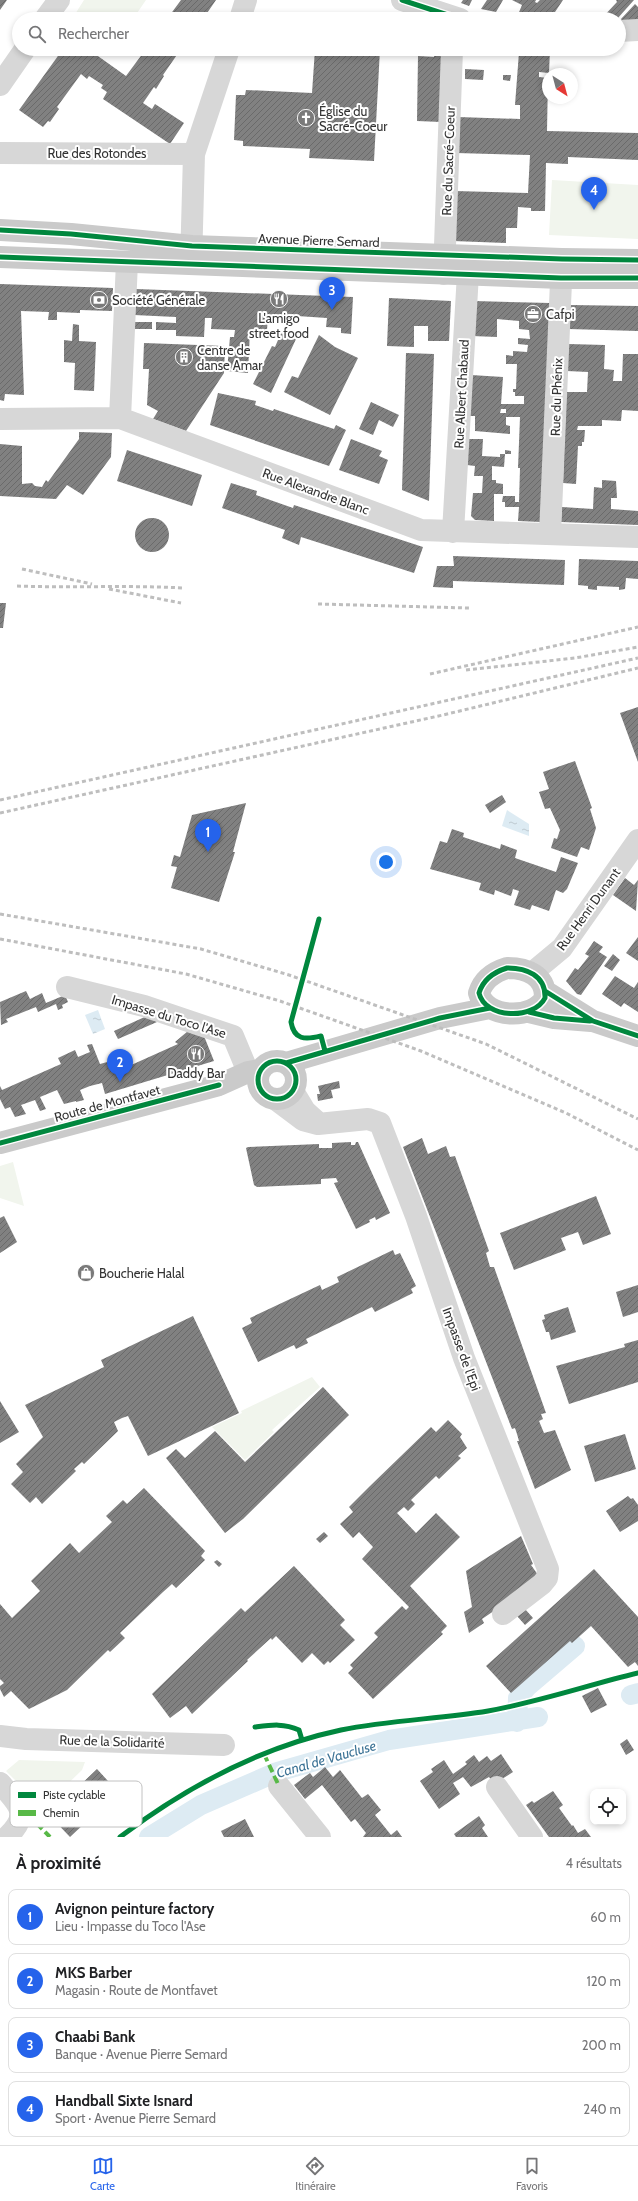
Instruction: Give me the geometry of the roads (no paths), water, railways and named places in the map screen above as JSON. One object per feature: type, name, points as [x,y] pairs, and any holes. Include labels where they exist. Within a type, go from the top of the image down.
[{"type":"main road","name":"Avenue Pierre Semard","points":[[0,230],[71,234],[191,255],[561,269],[638,278]]},
{"type":"main road","name":"Avenue Pierre Semard","points":[[0,257],[127,262],[191,255]]},
{"type":"main road","name":"Avenue Pierre Semard","points":[[561,269],[638,260]]},
{"type":"main road","points":[[440,1018],[481,987],[493,974],[507,968],[519,968],[532,973],[542,983],[546,990],[593,1021]]},
{"type":"main road","points":[[481,987],[480,998],[490,1008]]},
{"type":"main road","points":[[529,1012],[538,1008],[543,1002],[546,990]]},
{"type":"main road","points":[[274,1080],[317,1053],[440,1018],[490,1008],[514,1013],[529,1012],[554,1018],[593,1021],[638,1036]]},
{"type":"main road","name":"Route de Montfavet","points":[[0,1143],[219,1085],[274,1080]]},
{"type":"street","points":[[50,12],[59,0]]},
{"type":"street","points":[[242,12],[246,0]]},
{"type":"street","points":[[402,0],[447,12]]},
{"type":"street","points":[[626,31],[638,30]]},
{"type":"street","points":[[0,85],[20,56]]},
{"type":"street","points":[[191,255],[194,154],[227,56]]},
{"type":"street","name":"Rue du Sacré-Coeur","points":[[444,265],[452,56]]},
{"type":"street","name":"Rue des Rotondes","points":[[0,153],[194,154]]},
{"type":"street","points":[[120,418],[127,262]]},
{"type":"street","name":"Rue Albert Chabaud","points":[[453,532],[468,265]]},
{"type":"street","name":"Rue du Phénix","points":[[550,534],[561,269]]},
{"type":"street","name":"Rue Alexandre Blanc","points":[[0,419],[120,418],[421,530],[638,537]]},
{"type":"street","name":"Rue Henri Dunant","points":[[532,973],[562,948],[638,840]]},
{"type":"street","name":"Impasse du Toco l'Ase","points":[[67,987],[144,1006],[233,1036],[274,1080]]},
{"type":"street","name":"Impasse de l'Epi","points":[[274,1080],[303,1120],[318,1124],[368,1119],[380,1123],[416,1216],[464,1358],[548,1569],[547,1578],[542,1584],[503,1614]]},
{"type":"street","name":"Rue de la Solidarité","points":[[0,1736],[26,1739],[224,1745]]},
{"type":"street","points":[[0,1783],[10,1794]]},
{"type":"street","points":[[279,1786],[320,1837]]},
{"type":"street","points":[[497,1787],[532,1837]]},
{"type":"street","points":[[7,1837],[16,1827]]},
{"type":"water","points":[[507,810],[529,824],[529,836],[502,826]]},
{"type":"water","points":[[98,1010],[105,1029],[93,1034],[85,1015]]},
{"type":"waterway","name":"Canal de Vaucluse","points":[[517,1722],[518,1698],[527,1687],[575,1646]]},
{"type":"waterway","name":"Canal de Vaucluse","points":[[631,1695],[638,1693]]},
{"type":"waterway","name":"Canal de Vaucluse","points":[[149,1837],[201,1805],[277,1772],[389,1740],[538,1717]]},
{"type":"railway","points":[[22,569],[92,584]]},
{"type":"railway","points":[[17,586],[183,588]]},
{"type":"railway","points":[[109,589],[181,603]]},
{"type":"railway","points":[[318,604],[469,608]]},
{"type":"railway","points":[[430,674],[638,627]]},
{"type":"railway","points":[[466,670],[575,658],[638,647]]},
{"type":"railway","points":[[0,800],[638,658]]},
{"type":"railway","points":[[0,813],[443,715],[638,668]]},
{"type":"railway","points":[[0,914],[201,949],[289,975],[486,1044],[638,1119]]},
{"type":"railway","points":[[0,939],[186,974],[280,1001],[421,1051],[566,1113],[638,1150]]},
{"type":"place","name":"Église du Sacré-Coeur","points":[[306,118]]},
{"type":"place","name":"Handball Sixte Isnard","points":[[594,210]]},
{"type":"place","name":"L'amigo street food","points":[[279,299]]},
{"type":"place","name":"Société Générale","points":[[99,300]]},
{"type":"place","name":"Chaabi Bank","points":[[332,310]]},
{"type":"place","name":"Cafpi","points":[[533,314]]},
{"type":"place","name":"Centre de danse Amar","points":[[184,357]]},
{"type":"place","name":"Avignon peinture factory","points":[[208,852]]},
{"type":"place","name":"Daddy Bar","points":[[196,1054]]},
{"type":"place","name":"MKS Barber","points":[[120,1082]]},
{"type":"place","name":"Boucherie Halal","points":[[86,1273]]}]
